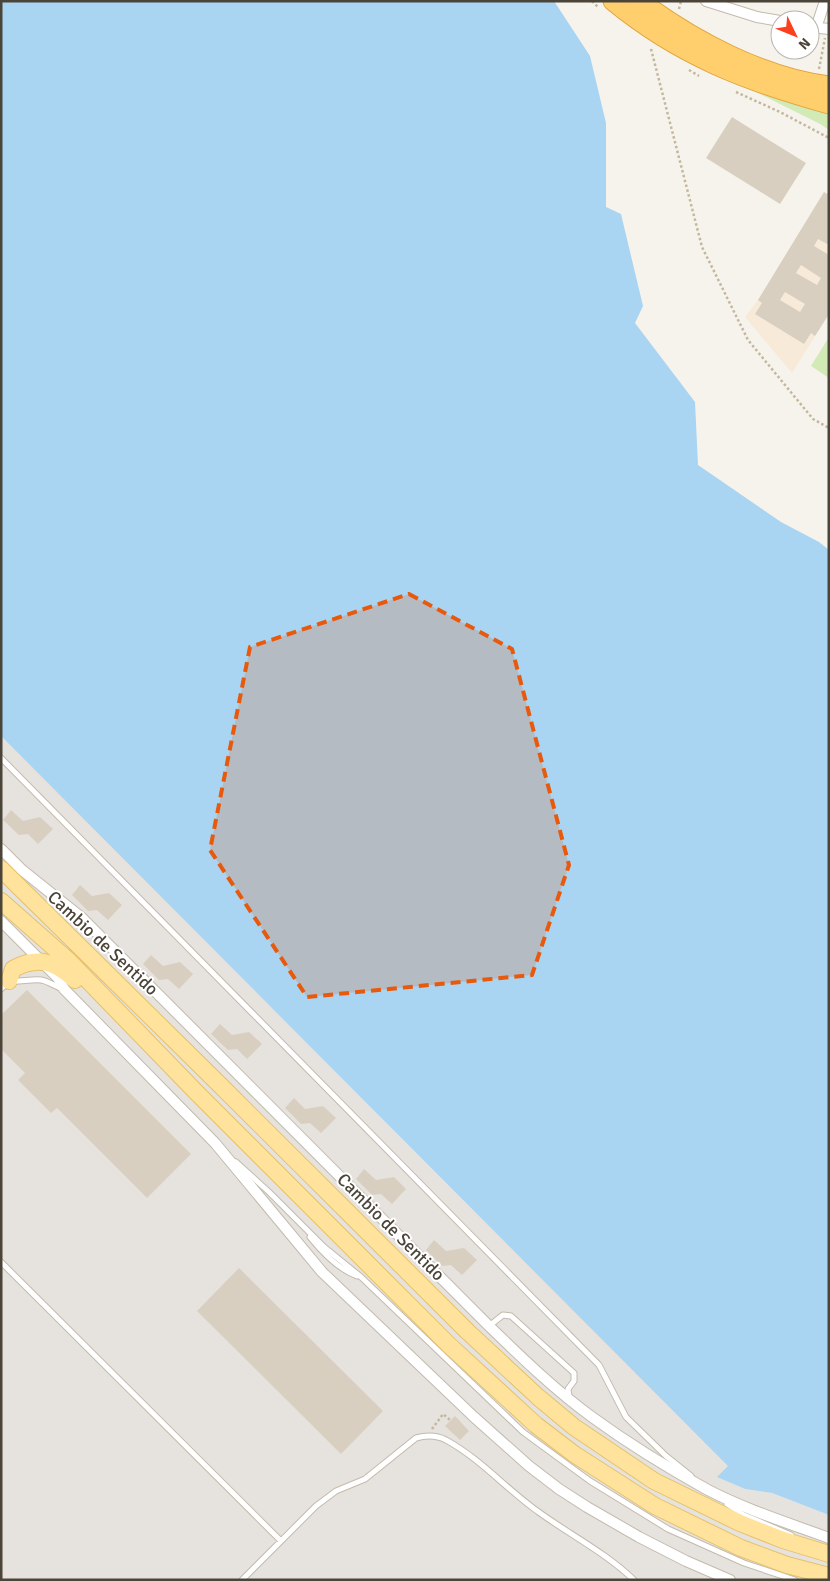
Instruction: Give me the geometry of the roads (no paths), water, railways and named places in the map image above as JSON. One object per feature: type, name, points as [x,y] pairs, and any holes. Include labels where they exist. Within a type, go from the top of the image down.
[{"type":"highway","points":[[613,1],[668,40],[705,61],[736,75],[782,91],[829,104]]},
{"type":"highway","points":[[640,1],[674,25],[714,48],[778,74],[822,85]]},
{"type":"main road","points":[[1,869],[488,1351],[574,1427],[654,1481],[696,1502],[740,1523],[784,1540],[829,1554]]},
{"type":"main road","points":[[1,902],[69,961],[197,1094],[335,1232],[500,1394],[536,1425],[574,1454],[655,1506],[697,1528],[787,1565],[829,1576]]},
{"type":"main road","points":[[5,985],[13,969],[32,962],[53,963],[62,969],[127,1033],[159,1053]]},
{"type":"street","points":[[706,1],[756,17],[770,19]]},
{"type":"street","points":[[820,28],[825,1]]},
{"type":"street","name":"Cambio de Sentido","points":[[1,849],[22,870],[82,918],[489,1326],[544,1378],[592,1417],[664,1465],[752,1510],[829,1538]]},
{"type":"street","points":[[1,921],[58,978],[64,989],[216,1143],[322,1272],[474,1417],[529,1466],[559,1489],[639,1537],[718,1580]]},
{"type":"street","points":[[686,1561],[730,1580]]},
{"type":"lane","points":[[1,758],[599,1365],[626,1417],[666,1456],[744,1515],[795,1536]]},
{"type":"lane","points":[[5,985],[41,980],[64,989]]},
{"type":"lane","points":[[216,1143],[324,1248],[361,1277],[523,1432],[590,1482],[668,1528],[744,1563],[795,1580]]},
{"type":"lane","points":[[1,1262],[281,1541]]},
{"type":"lane","points":[[489,1326],[500,1316],[506,1314],[518,1322],[574,1373],[574,1381],[567,1392],[571,1400]]},
{"type":"lane","points":[[242,1580],[316,1506],[336,1491],[365,1479],[416,1438],[427,1435],[437,1436],[447,1441],[470,1457],[539,1513],[616,1562],[634,1580]]},
{"type":"lane","points":[[803,1540],[829,1550]]},
{"type":"water","points":[[1,1],[554,1],[590,56],[606,123],[606,207],[621,214],[643,306],[635,323],[695,402],[698,465],[781,522],[819,542],[829,550],[829,1515],[772,1493],[745,1489],[717,1477],[728,1466],[1,736]]}]
